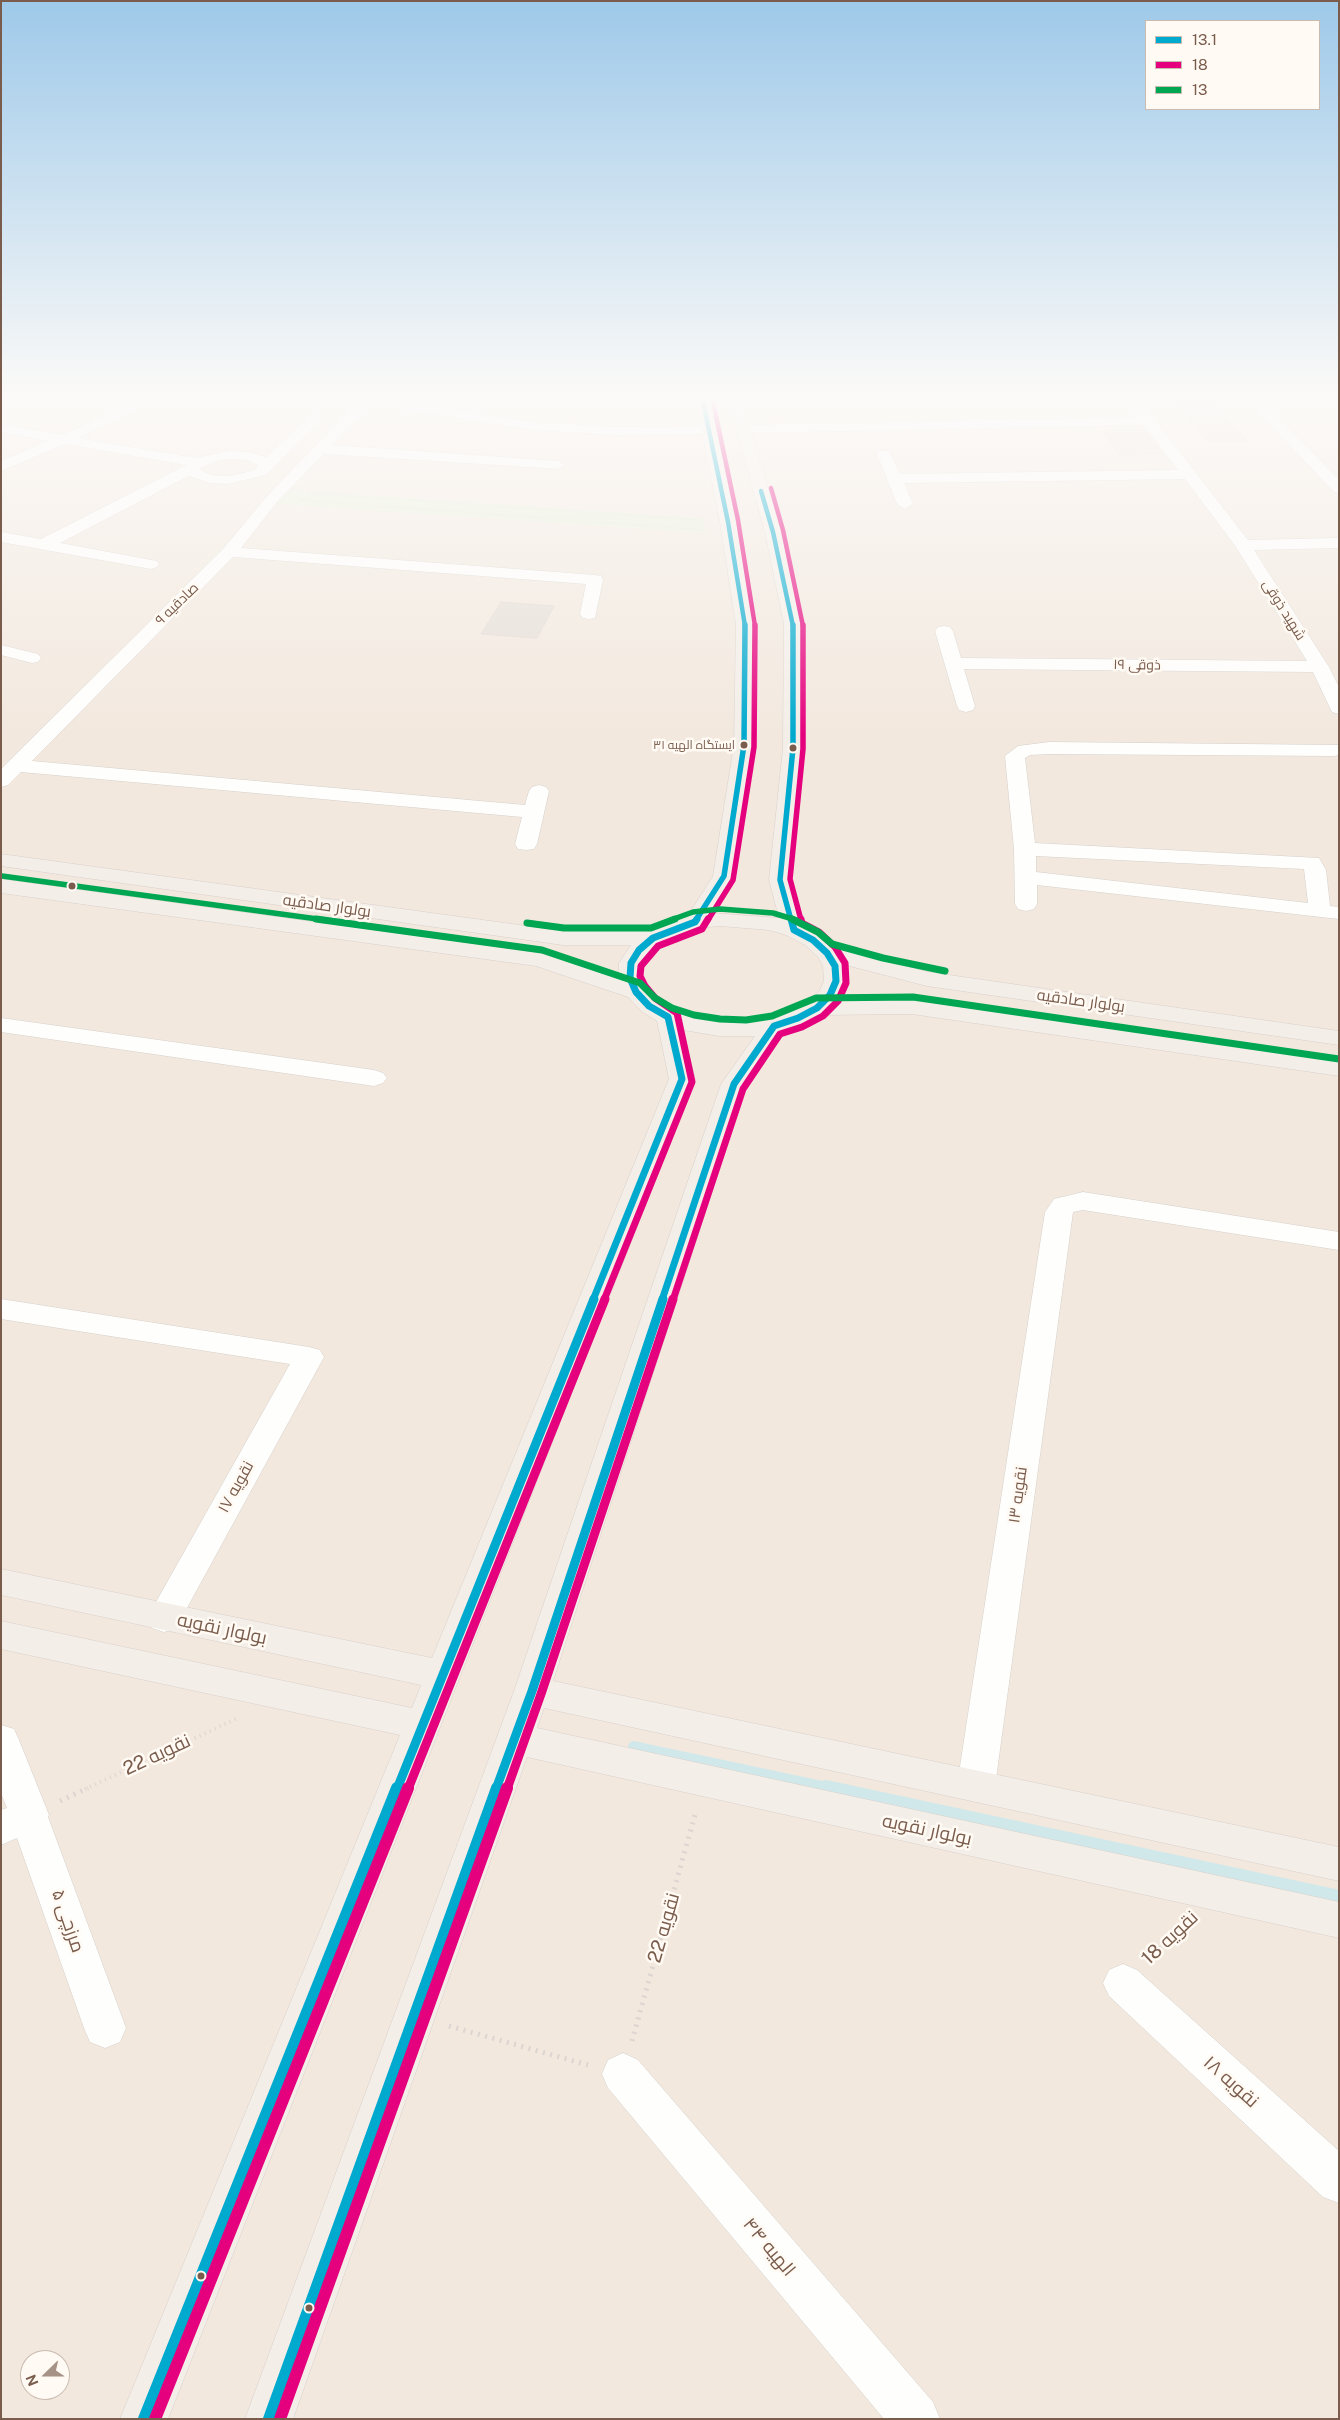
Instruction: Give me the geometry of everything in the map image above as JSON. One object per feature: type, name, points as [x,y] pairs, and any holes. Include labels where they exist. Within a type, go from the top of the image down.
[{"type":"main road","points":[[695,922],[724,876],[744,745],[745,625],[725,510]]},
{"type":"main road","points":[[767,510],[793,624],[792,748],[780,880],[794,930]]},
{"type":"main road","name":"بولوار صادقیه","points":[[1,860],[563,938],[653,938]]},
{"type":"main road","name":"بولوار صادقیه","points":[[1,886],[540,960],[636,992]]},
{"type":"main road","points":[[720,919],[746,920],[771,923],[794,930],[813,940],[827,953],[834,966],[836,981],[830,995],[817,1008],[798,1018],[774,1026],[747,1030],[719,1029],[692,1025],[668,1017],[649,1006],[636,992],[630,978],[632,964],[639,950],[653,938],[672,929],[695,922],[720,919]]},
{"type":"main road","name":"بولوار صادقیه","points":[[827,953],[926,979],[1339,1038]]},
{"type":"main road","points":[[912,1007],[898,997],[895,988],[906,981],[926,979]]},
{"type":"main road","name":"بولوار صادقیه","points":[[817,1008],[912,1007],[1339,1069]]},
{"type":"main road","points":[[144,2419],[682,1079],[668,1017]]},
{"type":"main road","points":[[269,2419],[532,1692],[734,1084],[774,1026]]},
{"type":"main road","name":"بولوار نقویه","points":[[1,1582],[164,1618],[443,1675]]},
{"type":"main road","points":[[1,1635],[423,1725]]},
{"type":"main road","points":[[532,1692],[1339,1864]]},
{"type":"main road","name":"بولوار نقویه","points":[[515,1739],[1339,1920]]},
{"type":"street","points":[[43,545],[110,510]]},
{"type":"street","name":"صادقیه ۹","points":[[1,781],[229,552],[263,510]]},
{"type":"street","name":"شهید ذوقی","points":[[1216,510],[1243,545],[1320,667],[1339,708]]},
{"type":"street","points":[[1,537],[151,564]]},
{"type":"street","points":[[7,552],[19,540]]},
{"type":"street","points":[[1243,545],[1339,543]]},
{"type":"street","points":[[229,552],[595,580],[589,614]]},
{"type":"street","points":[[944,631],[966,706]]},
{"type":"street","points":[[1,650],[32,658]]},
{"type":"street","name":"ذوقی ۱۹","points":[[954,664],[1320,667]]},
{"type":"street","points":[[1026,904],[1025,849],[1015,756],[1025,750],[1058,748],[1334,750]]},
{"type":"street","points":[[16,766],[534,812]]},
{"type":"street","points":[[526,844],[539,791]]},
{"type":"street","points":[[1025,849],[1297,861],[1311,864],[1315,870],[1330,912],[1027,877]]},
{"type":"street","points":[[1,1025],[374,1078]]},
{"type":"street","name":"نقویه ۱۳","points":[[976,1786],[1059,1212],[1064,1205],[1083,1201],[1339,1241]]},
{"type":"street","name":"نقویه ۱۷","points":[[4,1315],[309,1357],[164,1618]]},
{"type":"street","name":"مرزچی ۵","points":[[1,1740],[16,1822],[105,2028]]},
{"type":"street","name":"نقویه ۱۸","points":[[1123,1983],[1339,2181]]},
{"type":"street","name":"الهیه ۴۴","points":[[622,2074],[916,2419]]},
{"type":"path","points":[[495,510],[729,527]]},
{"type":"path","points":[[495,510],[729,527]]},
{"type":"path","name":"نقویه 22","points":[[16,1822],[285,1696]]},
{"type":"path","name":"نقویه 22","points":[[622,2074],[705,1781]]},
{"type":"path","name":"نقویه 18","points":[[1123,1983],[1217,1894]]},
{"type":"path","points":[[415,2016],[622,2074]]},
{"type":"shaded area","points":[[1,510],[1339,510],[1339,2419],[1,2419]]},
{"type":"green space","points":[[364,510],[583,510],[702,518],[706,533]]},
{"type":"building","points":[[501,602],[554,606],[537,638],[481,634]]},
{"type":"waterway","points":[[634,1747],[832,1789]]},
{"type":"waterway","points":[[826,1788],[1339,1898]]},
{"type":"transit line","name":"13.1","points":[[144,2419],[682,1079],[668,1017],[649,1006],[636,992],[630,978],[631,963],[639,950],[653,938],[695,922],[724,876],[744,745],[745,625],[725,510]]},
{"type":"transit line","name":"18","points":[[155,2419],[692,1082],[677,1013],[655,998],[645,986],[640,976],[641,966],[658,946],[702,929],[733,880],[754,747],[755,624],[736,510]]},
{"type":"transit line","name":"13.1","points":[[269,2419],[532,1691],[734,1084],[774,1026],[798,1018],[817,1008],[830,995],[836,981],[835,966],[827,953],[813,940],[794,930],[780,880],[793,748],[793,624],[767,510]]},
{"type":"transit line","name":"18","points":[[280,2419],[541,1694],[743,1089],[780,1034],[802,1027],[823,1016],[838,1001],[846,983],[845,963],[835,947],[819,932],[802,923],[790,879],[803,749],[803,624],[777,510]]},
{"type":"transit line","name":"13","points":[[2,876],[542,950],[640,983],[655,998],[672,1008],[694,1015],[720,1019],[746,1020],[772,1016],[816,998],[913,997],[1339,1059]]},
{"type":"transit line","name":"13","points":[[527,923],[564,928],[651,928],[693,912],[720,909],[747,910],[773,913],[798,921],[818,932],[832,944],[883,958],[945,971]]},
{"type":"place","name":"ایستگاه الهیه ۳۱","points":[[744,745]]}]
